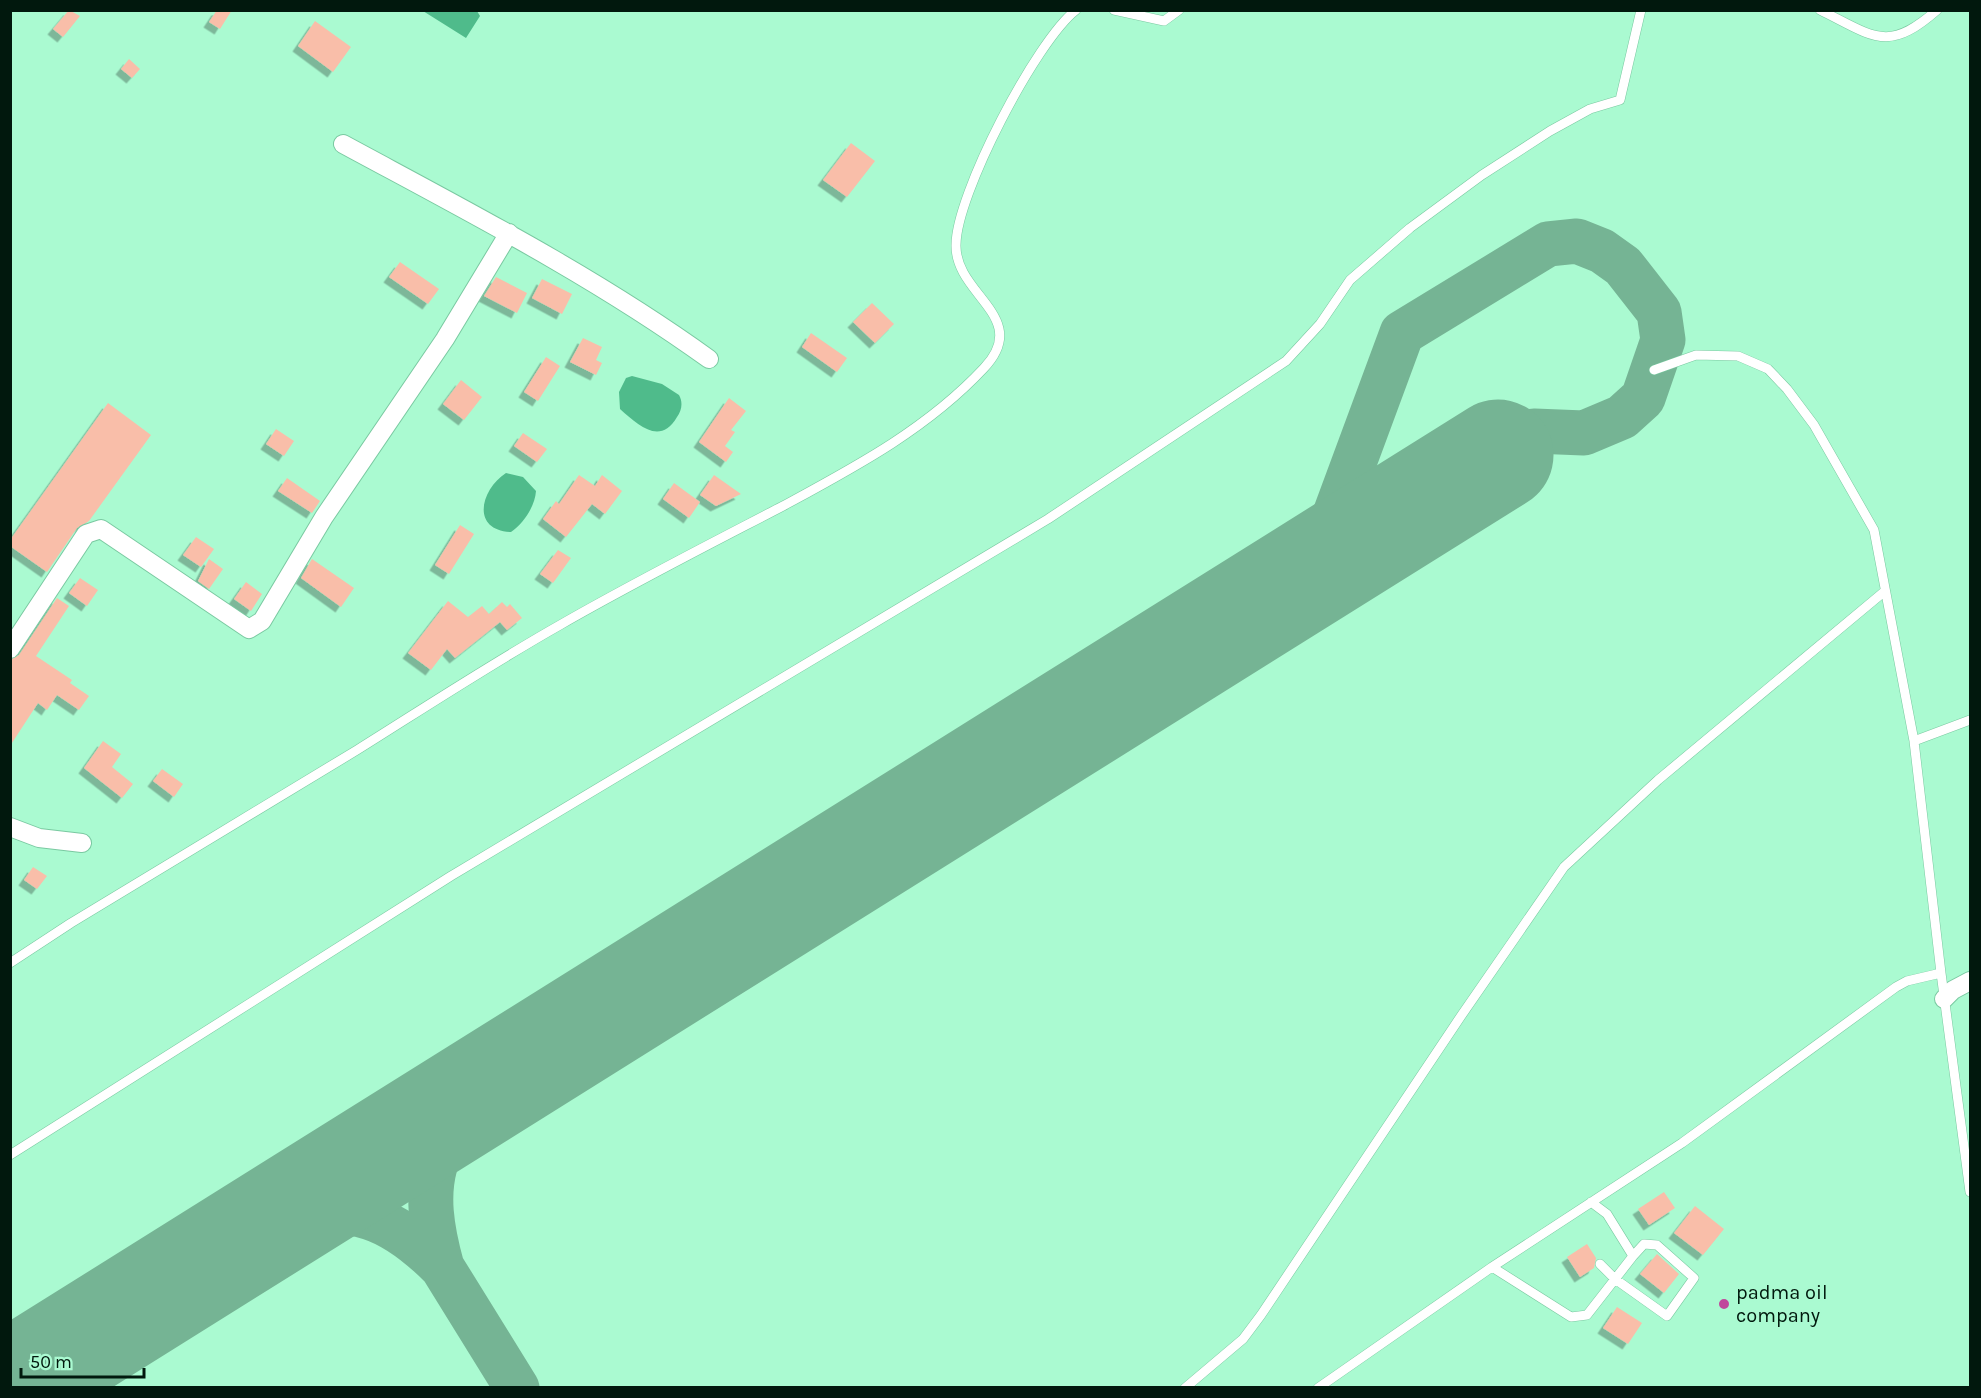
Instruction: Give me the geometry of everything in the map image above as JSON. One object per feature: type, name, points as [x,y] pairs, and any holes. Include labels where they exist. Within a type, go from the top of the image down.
[{"type":"street","points":[[342,144],[509,233],[629,304],[709,359]]},
{"type":"street","points":[[10,649],[86,534],[101,529],[249,629],[262,621],[324,518],[446,339],[509,233]]},
{"type":"street","points":[[10,827],[39,838],[82,843]]},
{"type":"street","points":[[1944,999],[1953,990],[1971,981]]},
{"type":"lane","points":[[10,963],[81,917],[558,626],[861,464],[937,413],[986,367],[1002,341],[1002,332],[995,318],[960,266],[956,252],[958,230],[973,185],[1019,84],[1054,31],[1076,10]]},
{"type":"lane","points":[[1114,10],[1164,21],[1179,10]]},
{"type":"lane","points":[[10,1155],[451,876],[1048,519],[1286,361],[1320,324],[1350,280],[1410,228],[1482,175],[1550,131],[1590,109],[1620,100],[1641,10]]},
{"type":"lane","points":[[1820,10],[1871,35],[1891,38],[1918,26],[1937,10]]},
{"type":"lane","points":[[1654,370],[1696,355],[1737,356],[1768,369],[1787,389],[1814,426],[1874,530],[1914,741],[1944,999],[1971,1192]]},
{"type":"lane","points":[[1185,1388],[1243,1339],[1261,1315],[1461,1016],[1564,867],[1658,780],[1885,591]]},
{"type":"lane","points":[[1914,741],[1971,720]]},
{"type":"lane","points":[[1318,1388],[1492,1267],[1682,1143],[1896,987],[1907,981],[1941,974]]},
{"type":"lane","points":[[1591,1202],[1606,1214],[1633,1256]]},
{"type":"lane","points":[[1492,1267],[1571,1317],[1587,1314],[1615,1279],[1633,1256],[1644,1244],[1657,1245],[1694,1278],[1667,1316],[1615,1279],[1600,1264]]},
{"type":"shaded area","points":[[423,11],[477,11],[480,16],[466,38]]},
{"type":"shaded area","points":[[632,376],[662,384],[679,395],[681,409],[670,426],[663,430],[649,430],[620,409],[619,392],[626,378]]},
{"type":"shaded area","points":[[506,473],[523,477],[536,491],[528,514],[511,532],[498,530],[489,524],[484,508],[490,489]]},
{"type":"building","points":[[69,10],[80,16],[63,37],[53,29]]},
{"type":"building","points":[[217,10],[232,10],[220,29],[209,22]]},
{"type":"building","points":[[315,21],[351,47],[333,72],[298,46]]},
{"type":"building","points":[[129,59],[140,69],[132,78],[121,69]]},
{"type":"building","points":[[851,143],[875,161],[847,197],[823,180]]},
{"type":"building","points":[[400,262],[439,289],[428,304],[389,277]]},
{"type":"building","points":[[496,277],[527,293],[517,313],[484,296]]},
{"type":"building","points":[[542,279],[572,294],[562,314],[532,298]]},
{"type":"building","points":[[872,303],[894,324],[875,343],[853,322]]},
{"type":"building","points":[[811,333],[847,358],[837,372],[802,347]]},
{"type":"building","points":[[583,338],[602,347],[596,360],[602,363],[596,375],[570,362]]},
{"type":"building","points":[[546,357],[560,366],[538,401],[524,392]]},
{"type":"building","points":[[461,380],[482,397],[464,420],[443,404]]},
{"type":"building","points":[[729,398],[746,411],[731,430],[735,432],[725,446],[733,452],[726,462],[699,442]]},
{"type":"building","points":[[108,403],[151,435],[89,521],[77,528],[47,572],[10,546],[10,540]]},
{"type":"building","points":[[276,429],[294,441],[284,456],[266,444]]},
{"type":"building","points":[[523,433],[547,449],[537,462],[514,446]]},
{"type":"building","points":[[579,475],[595,486],[602,475],[622,491],[605,514],[592,504],[566,537],[543,519],[556,501],[559,504]]},
{"type":"building","points":[[714,475],[741,494],[716,506],[700,495]]},
{"type":"building","points":[[287,478],[320,501],[312,513],[278,491]]},
{"type":"building","points":[[674,483],[700,502],[689,518],[663,499]]},
{"type":"building","points":[[460,525],[474,534],[449,574],[435,565]]},
{"type":"building","points":[[196,537],[214,549],[201,567],[183,555]]},
{"type":"building","points":[[558,550],[571,558],[553,583],[540,574]]},
{"type":"building","points":[[209,559],[223,569],[209,589],[198,581]]},
{"type":"building","points":[[312,559],[354,588],[341,607],[301,578]]},
{"type":"building","points":[[80,578],[98,590],[87,606],[69,593]]},
{"type":"building","points":[[246,582],[262,594],[251,611],[234,599]]},
{"type":"building","points":[[57,598],[69,606],[36,656],[72,680],[70,683],[89,696],[79,710],[57,695],[47,710],[38,703],[10,746],[10,660],[19,655]]},
{"type":"building","points":[[448,601],[468,617],[482,606],[489,614],[502,602],[507,607],[510,604],[522,618],[507,630],[500,622],[455,658],[447,649],[431,670],[408,653]]},
{"type":"building","points":[[103,741],[121,754],[112,767],[133,784],[122,798],[84,768]]},
{"type":"building","points":[[162,769],[183,784],[174,797],[153,781]]},
{"type":"building","points":[[33,867],[47,876],[37,889],[24,880]]},
{"type":"building","points":[[1664,1192],[1675,1208],[1649,1225],[1638,1209]]},
{"type":"building","points":[[1695,1206],[1724,1229],[1703,1255],[1674,1233]]},
{"type":"building","points":[[1587,1244],[1596,1258],[1594,1268],[1580,1277],[1567,1257]]},
{"type":"building","points":[[1657,1254],[1679,1274],[1664,1293],[1640,1274]]},
{"type":"building","points":[[1617,1307],[1642,1323],[1628,1344],[1603,1328]]},
{"type":"taxiway","points":[[1305,575],[1321,552],[1402,333],[1548,244],[1577,241],[1602,251],[1623,266],[1659,312],[1663,340],[1643,398],[1622,417],[1584,433],[1534,431],[1498,455]]},
{"type":"taxiway","points":[[282,1216],[330,1211],[370,1218],[406,1236],[442,1267],[431,1212],[431,1188],[435,1166],[443,1145],[455,1125],[494,1084]]},
{"type":"taxiway","points":[[442,1267],[517,1388]]},
{"type":"runway","points":[[10,1386],[1498,455]]},
{"type":"place","name":"padma oil company","points":[[1724,1304]]}]
